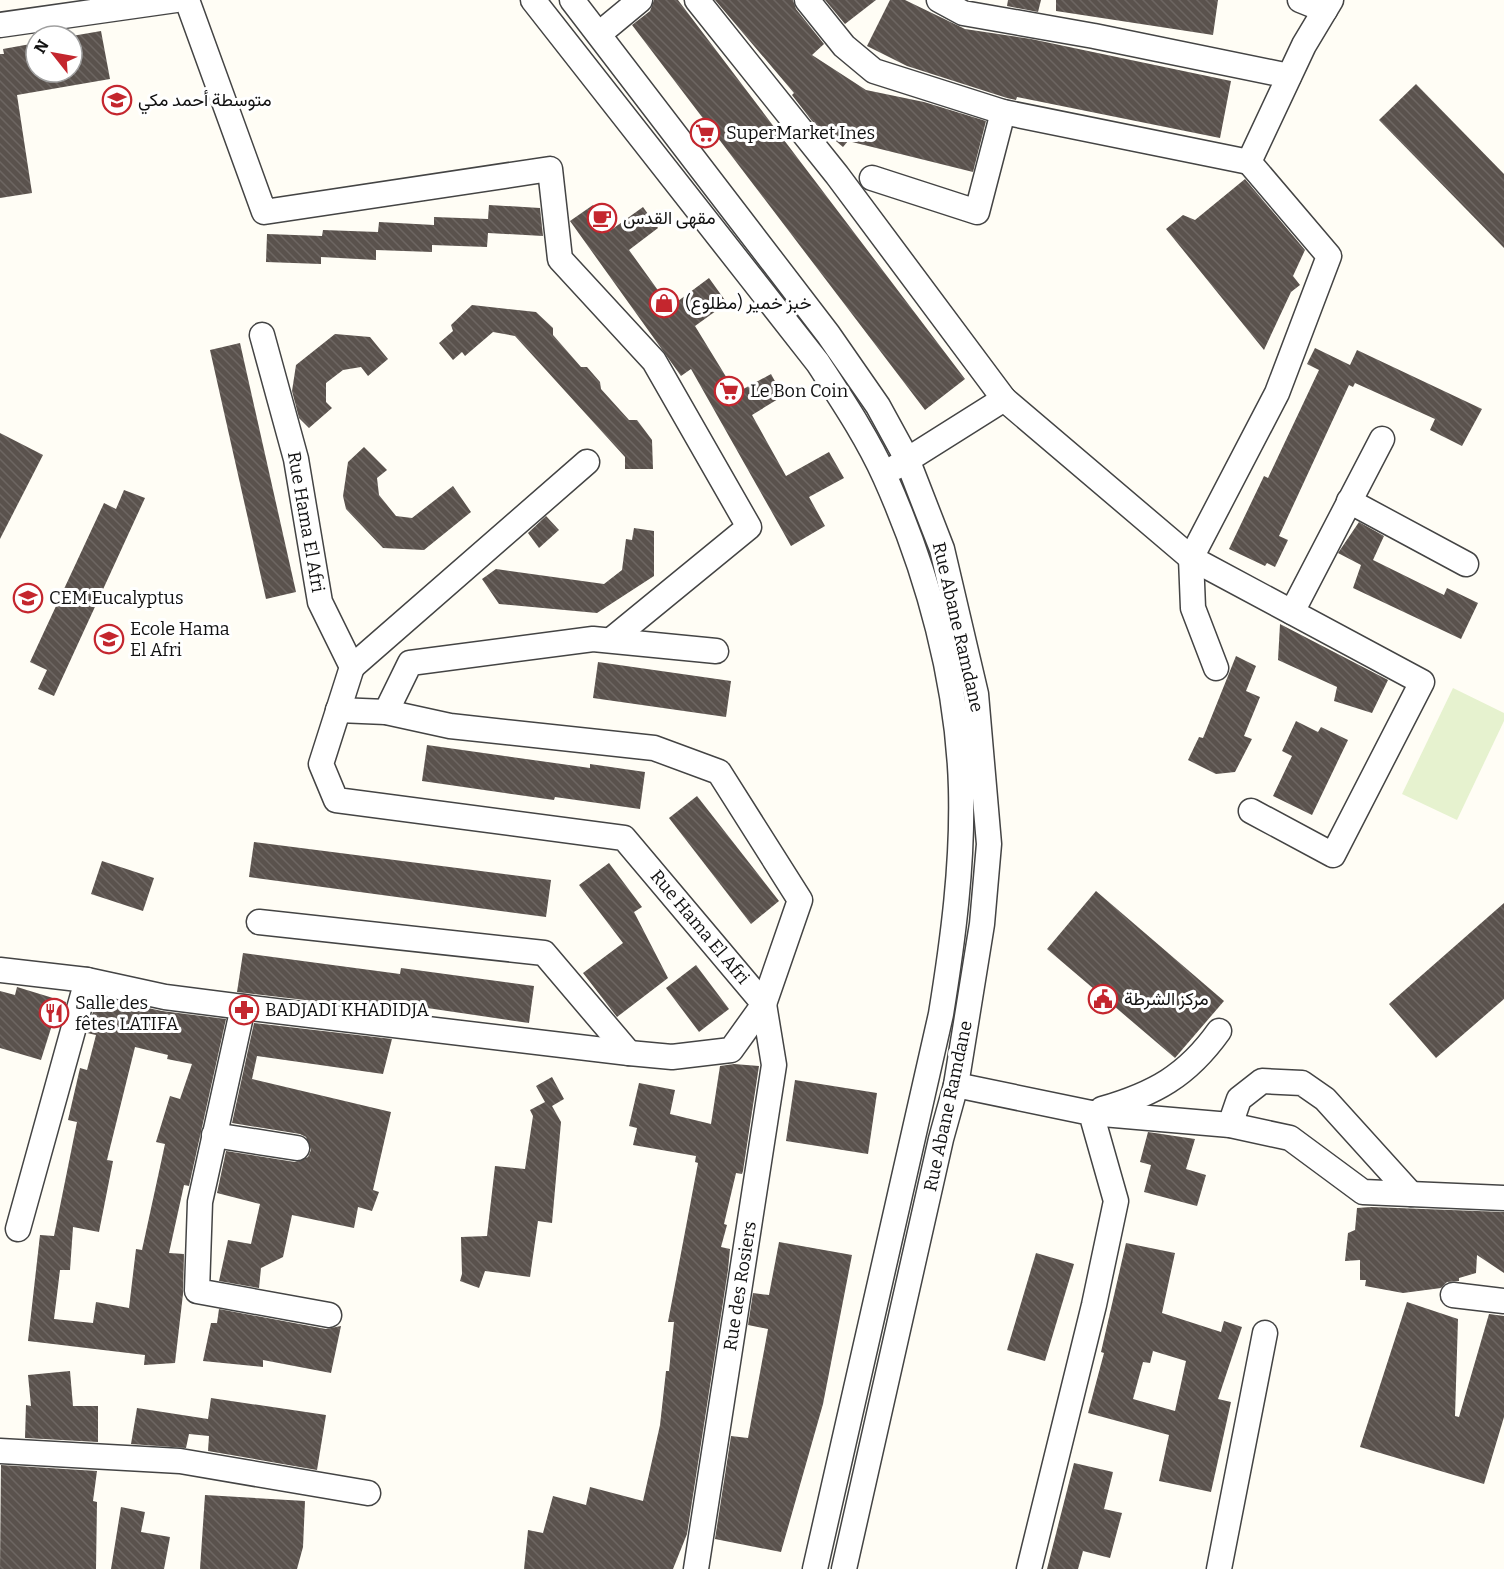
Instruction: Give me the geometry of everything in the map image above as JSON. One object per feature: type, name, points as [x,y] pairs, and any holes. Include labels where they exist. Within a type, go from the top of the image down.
[{"type":"street","points":[[0,25],[176,0]]},
{"type":"street","points":[[187,0],[264,212],[550,169],[560,259],[654,361],[749,527],[611,640]]},
{"type":"street","points":[[533,0],[818,363],[859,427],[884,475],[915,552],[931,603],[956,725],[960,778],[959,866],[953,939],[941,1014],[815,1569]]},
{"type":"street","name":"Rue Abane Ramdane","points":[[572,0],[828,334],[878,406],[907,459],[942,549],[976,694],[984,767],[988,844],[982,924],[956,1084],[941,1139],[844,1569]]},
{"type":"street","points":[[599,34],[640,0]]},
{"type":"street","points":[[697,0],[837,175],[1004,399],[1191,558],[1422,682],[1333,855],[1251,811]]},
{"type":"street","points":[[807,0],[844,46],[874,71],[1003,112],[1249,162],[1329,256],[1277,393],[1191,558],[1193,608],[1216,668]]},
{"type":"street","points":[[939,0],[963,13],[1094,36],[1289,76]]},
{"type":"street","points":[[1249,162],[1289,76],[1328,5],[1300,0]]},
{"type":"street","points":[[872,178],[977,212],[1003,112]]},
{"type":"street","name":"Rue Hama El Afri","points":[[262,335],[296,459],[320,602],[352,667],[321,764],[336,800],[624,838],[764,1004]]},
{"type":"street","points":[[884,475],[1004,399]]},
{"type":"street","points":[[1292,612],[1382,439]]},
{"type":"street","points":[[352,667],[587,462]]},
{"type":"street","points":[[1349,501],[1466,564]]},
{"type":"street","points":[[386,712],[410,663],[593,639],[716,651]]},
{"type":"street","points":[[0,970],[87,980],[165,997],[629,1053],[672,1057],[731,1050],[764,1004],[800,900],[719,772],[654,748],[450,726],[386,712],[338,710]]},
{"type":"street","points":[[259,922],[544,953],[629,1053]]},
{"type":"street","points":[[18,1229],[87,980]]},
{"type":"street","name":"Rue des Rosiers","points":[[696,1569],[774,1065],[764,1004]]},
{"type":"street","points":[[243,1007],[200,1202],[197,1291],[328,1315]]},
{"type":"street","points":[[1091,1113],[1130,1101],[1168,1084],[1202,1054],[1219,1031]]},
{"type":"street","points":[[1230,1125],[1239,1100],[1262,1081],[1302,1083],[1325,1099],[1411,1194]]},
{"type":"street","points":[[956,1084],[1091,1113],[1230,1125],[1290,1138],[1363,1192],[1504,1198]]},
{"type":"street","points":[[1029,1569],[1094,1305],[1116,1201],[1091,1113]]},
{"type":"street","points":[[214,1135],[297,1148]]},
{"type":"street","points":[[1453,1295],[1504,1301]]},
{"type":"street","points":[[1219,1569],[1265,1333]]},
{"type":"street","points":[[0,1451],[180,1461],[368,1493]]},
{"type":"green space","points":[[1453,688],[1504,713],[1504,721],[1457,820],[1402,794]]},
{"type":"building","points":[[654,0],[678,0],[965,379],[925,410],[632,25],[650,11]]},
{"type":"building","points":[[715,0],[793,0],[796,9],[824,44],[812,55],[866,90],[924,102],[986,121],[973,172],[848,141],[843,147],[812,121],[792,95],[794,93]]},
{"type":"building","points":[[825,0],[876,0],[845,24]]},
{"type":"building","points":[[890,0],[905,0],[965,29],[1031,39],[1231,81],[1220,138],[1017,97],[1016,100],[1007,98],[907,66],[867,46]]},
{"type":"building","points":[[1008,0],[1041,0],[1038,12],[1007,6]]},
{"type":"building","points":[[1056,0],[1218,0],[1213,35],[1056,11]]},
{"type":"building","points":[[101,31],[110,79],[84,83],[84,34]]},
{"type":"building","points":[[24,45],[24,84],[81,84],[17,95],[32,193],[0,198],[0,54],[4,54],[3,49]]},
{"type":"building","points":[[1416,84],[1504,174],[1504,248],[1379,120]]},
{"type":"building","points":[[1245,179],[1305,250],[1293,276],[1300,285],[1291,292],[1264,350],[1166,229],[1183,215],[1195,220]]},
{"type":"building","points":[[489,205],[540,208],[543,236],[488,233],[487,247],[432,245],[432,252],[376,250],[376,260],[321,257],[321,264],[266,262],[267,234],[322,236],[323,230],[378,232],[379,222],[434,225],[434,217],[488,219]]},
{"type":"building","points":[[593,205],[611,230],[643,207],[658,228],[629,250],[670,307],[709,278],[727,303],[695,326],[736,393],[771,374],[783,396],[752,415],[786,476],[829,452],[844,478],[809,497],[825,526],[791,546],[691,369],[681,376],[570,221]]},
{"type":"building","points":[[472,305],[536,312],[553,328],[553,335],[581,367],[587,367],[600,382],[601,389],[629,420],[637,420],[652,440],[653,469],[625,469],[625,457],[515,336],[493,332],[465,356],[462,352],[453,360],[439,343],[453,331],[451,325]]},
{"type":"building","points":[[335,334],[370,337],[388,359],[368,376],[361,367],[343,370],[326,383],[326,402],[332,408],[309,428],[299,418],[292,391],[296,365]]},
{"type":"building","points":[[240,343],[296,592],[266,599],[210,350]]},
{"type":"building","points":[[1315,348],[1350,365],[1357,350],[1482,409],[1462,446],[1430,430],[1435,419],[1355,383],[1353,387],[1349,385],[1279,536],[1288,540],[1275,567],[1267,563],[1265,566],[1229,549],[1264,476],[1268,478],[1319,370],[1307,364]]},
{"type":"building","points":[[0,433],[43,455],[0,539]]},
{"type":"building","points":[[364,447],[387,470],[377,478],[379,495],[396,516],[412,518],[453,486],[471,512],[424,550],[383,548],[346,509],[343,496],[348,462]]},
{"type":"building","points":[[124,490],[145,498],[54,696],[38,689],[47,670],[30,662],[104,503],[116,509]]},
{"type":"building","points":[[546,516],[559,530],[539,548],[528,533]]},
{"type":"building","points":[[1359,522],[1384,536],[1373,560],[1444,595],[1447,588],[1478,603],[1461,639],[1353,588],[1361,565],[1338,553]]},
{"type":"building","points":[[634,528],[654,531],[654,576],[597,613],[499,604],[482,579],[496,569],[604,584],[622,570],[626,539],[632,540]]},
{"type":"building","points":[[1280,624],[1388,680],[1372,713],[1334,701],[1337,687],[1278,660]]},
{"type":"building","points":[[1236,656],[1256,666],[1246,691],[1260,697],[1244,736],[1252,739],[1235,772],[1216,774],[1188,760],[1199,737],[1203,738]]},
{"type":"building","points":[[598,662],[731,681],[726,717],[593,698]]},
{"type":"building","points":[[1296,721],[1318,732],[1321,727],[1348,740],[1312,815],[1273,796],[1292,756],[1282,751]]},
{"type":"building","points":[[427,745],[590,768],[590,764],[645,772],[640,809],[555,797],[554,800],[422,781]]},
{"type":"building","points":[[697,796],[779,901],[751,924],[669,818]]},
{"type":"building","points":[[254,842],[551,880],[546,917],[249,877]]},
{"type":"building","points":[[102,861],[154,878],[143,911],[91,894]]},
{"type":"building","points":[[609,863],[642,907],[634,912],[668,978],[617,1017],[583,973],[623,943],[579,885]]},
{"type":"building","points":[[1096,891],[1224,1001],[1175,1058],[1047,949]]},
{"type":"building","points":[[1504,903],[1504,999],[1436,1058],[1389,1004]]},
{"type":"building","points":[[243,953],[400,974],[401,968],[534,986],[529,1023],[400,1004],[398,1011],[237,992]]},
{"type":"building","points":[[696,965],[729,1009],[699,1032],[666,988]]},
{"type":"building","points":[[17,987],[66,1002],[59,1027],[52,1025],[41,1060],[0,1048],[0,991],[15,995]]},
{"type":"building","points":[[97,997],[162,1011],[226,1019],[189,1186],[184,1185],[169,1253],[184,1254],[183,1294],[175,1363],[144,1365],[145,1355],[28,1341],[40,1235],[54,1236],[77,1122],[68,1120],[80,1068],[87,1070],[96,1035],[87,1033]],"holes":[[[135,1047],[168,1055],[167,1059],[192,1064],[180,1099],[170,1096],[156,1142],[165,1144],[142,1250],[136,1249],[129,1308],[96,1302],[93,1323],[54,1319],[60,1270],[70,1270],[73,1227],[99,1232],[113,1161],[107,1160]]]},
{"type":"building","points":[[254,1023],[392,1039],[383,1074],[257,1056],[252,1079],[391,1112],[373,1190],[379,1192],[372,1211],[358,1207],[354,1228],[292,1215],[283,1257],[261,1268],[259,1288],[219,1281],[228,1240],[251,1244],[260,1204],[217,1193],[226,1151],[295,1162],[308,1157],[311,1150],[306,1137],[300,1134],[232,1123]]},
{"type":"building","points":[[734,1064],[759,1066],[743,1171],[742,1174],[736,1173],[724,1224],[727,1225],[721,1247],[730,1249],[728,1270],[687,1534],[673,1569],[524,1569],[528,1530],[543,1533],[553,1496],[586,1505],[590,1487],[643,1501],[660,1425],[666,1371],[669,1371],[674,1322],[668,1322],[698,1163],[695,1162],[696,1156],[633,1145],[637,1128],[629,1126],[639,1083],[675,1090],[670,1114],[711,1124],[720,1066]]},
{"type":"building","points":[[552,1077],[564,1099],[552,1106],[561,1122],[552,1223],[538,1221],[530,1277],[485,1271],[479,1288],[460,1281],[462,1274],[461,1237],[487,1236],[495,1166],[525,1169],[533,1116],[530,1110],[545,1102],[536,1086]]},
{"type":"building","points":[[795,1080],[877,1093],[868,1154],[786,1141]]},
{"type":"building","points":[[1148,1132],[1195,1139],[1186,1169],[1206,1175],[1197,1206],[1144,1192],[1151,1165],[1140,1162]]},
{"type":"building","points":[[1357,1208],[1504,1212],[1504,1273],[1477,1255],[1476,1273],[1459,1278],[1459,1281],[1447,1282],[1441,1288],[1403,1293],[1365,1286],[1366,1280],[1360,1280],[1360,1260],[1345,1261],[1348,1233],[1355,1230]]},
{"type":"building","points":[[779,1242],[852,1255],[823,1404],[781,1552],[715,1539],[731,1436],[748,1438],[768,1329],[748,1325],[753,1293],[769,1295]]},
{"type":"building","points":[[1126,1243],[1175,1253],[1162,1313],[1221,1332],[1224,1321],[1242,1327],[1218,1399],[1231,1402],[1211,1492],[1159,1481],[1169,1435],[1088,1413],[1104,1353],[1101,1352]],"holes":[[[1153,1351],[1186,1361],[1175,1411],[1133,1399],[1143,1362],[1150,1363]]]},
{"type":"building","points":[[1036,1253],[1074,1264],[1045,1361],[1007,1350]]},
{"type":"building","points":[[1407,1302],[1458,1319],[1455,1416],[1459,1417],[1489,1314],[1504,1316],[1504,1417],[1484,1484],[1360,1447]]},
{"type":"building","points":[[219,1309],[326,1329],[341,1326],[331,1373],[263,1360],[263,1367],[203,1361],[211,1323],[217,1323]]},
{"type":"building","points":[[70,1371],[73,1406],[98,1406],[98,1442],[25,1438],[26,1405],[31,1406],[28,1375]]},
{"type":"building","points":[[211,1398],[326,1415],[317,1470],[208,1451],[209,1436],[189,1434],[186,1448],[131,1444],[137,1408],[208,1419]]},
{"type":"building","points":[[1074,1463],[1113,1472],[1104,1509],[1122,1513],[1110,1558],[1083,1551],[1078,1569],[1047,1569]]},
{"type":"building","points":[[1,1465],[97,1471],[93,1501],[97,1502],[96,1569],[0,1569]]},
{"type":"building","points":[[205,1495],[305,1501],[303,1547],[297,1569],[200,1569]]},
{"type":"building","points":[[121,1507],[145,1512],[141,1532],[170,1537],[164,1569],[111,1569]]},
{"type":"place","name":"متوسطة أحمد مكي","points":[[117,100]]},
{"type":"place","name":"SuperMarket Ines","points":[[705,133]]},
{"type":"place","name":"مقهى القدس","points":[[602,218]]},
{"type":"place","name":"خبز خمير (مطلوع)","points":[[664,303]]},
{"type":"place","name":"Le Bon Coin","points":[[729,391]]},
{"type":"place","name":"CEM Eucalyptus","points":[[28,598]]},
{"type":"place","name":"Ecole Hama El Afri","points":[[109,639]]},
{"type":"place","name":"مركز الشرطة","points":[[1103,999]]},
{"type":"place","name":"BADJADI KHADIDJA","points":[[244,1010]]},
{"type":"place","name":"Salle des fêtes LATIFA","points":[[54,1013]]}]
